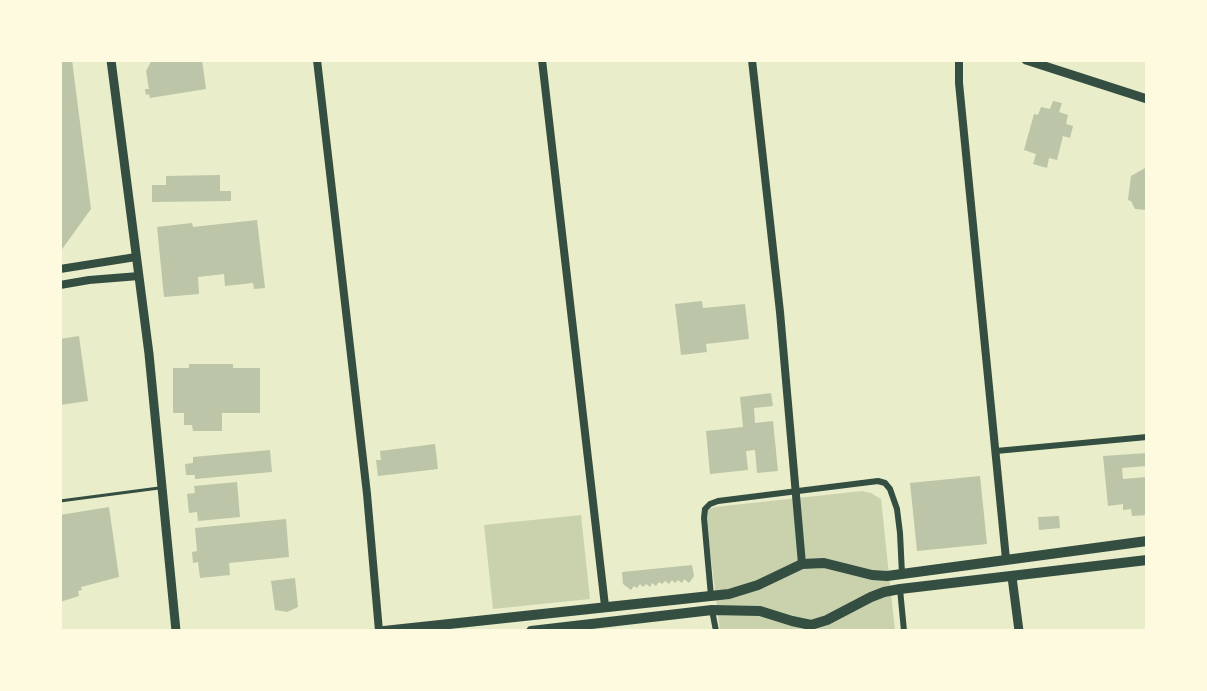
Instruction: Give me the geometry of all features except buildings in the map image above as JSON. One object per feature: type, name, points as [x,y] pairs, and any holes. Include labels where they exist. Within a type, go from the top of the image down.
[{"type":"main road","points":[[111,60],[149,354],[176,631]]},
{"type":"main road","points":[[1026,60],[1147,99]]},
{"type":"main road","points":[[381,631],[737,592],[802,564],[824,563],[872,575],[902,574],[1147,541]]},
{"type":"main road","points":[[531,631],[609,626],[712,610],[760,611],[812,628],[884,592],[1147,560]]},
{"type":"main road","points":[[1012,577],[1019,631]]},
{"type":"street","points":[[317,60],[381,631]]},
{"type":"street","points":[[542,60],[605,606]]},
{"type":"street","points":[[752,60],[780,312],[802,564]]},
{"type":"street","points":[[959,60],[1006,559]]},
{"type":"street","points":[[60,269],[136,257]]},
{"type":"street","points":[[60,285],[139,276]]},
{"type":"street","points":[[996,451],[1147,437]]},
{"type":"street","points":[[711,596],[704,518],[705,509],[710,504],[878,481],[890,489],[897,509],[902,574]]},
{"type":"street","points":[[900,589],[904,631]]},
{"type":"street","points":[[712,610],[716,631]]},
{"type":"lane","points":[[60,501],[161,487]]},
{"type":"green space","points":[[862,491],[881,499],[895,631],[720,631],[706,518],[709,509]]},
{"type":"green space","points":[[581,515],[590,599],[493,609],[484,525]]}]
